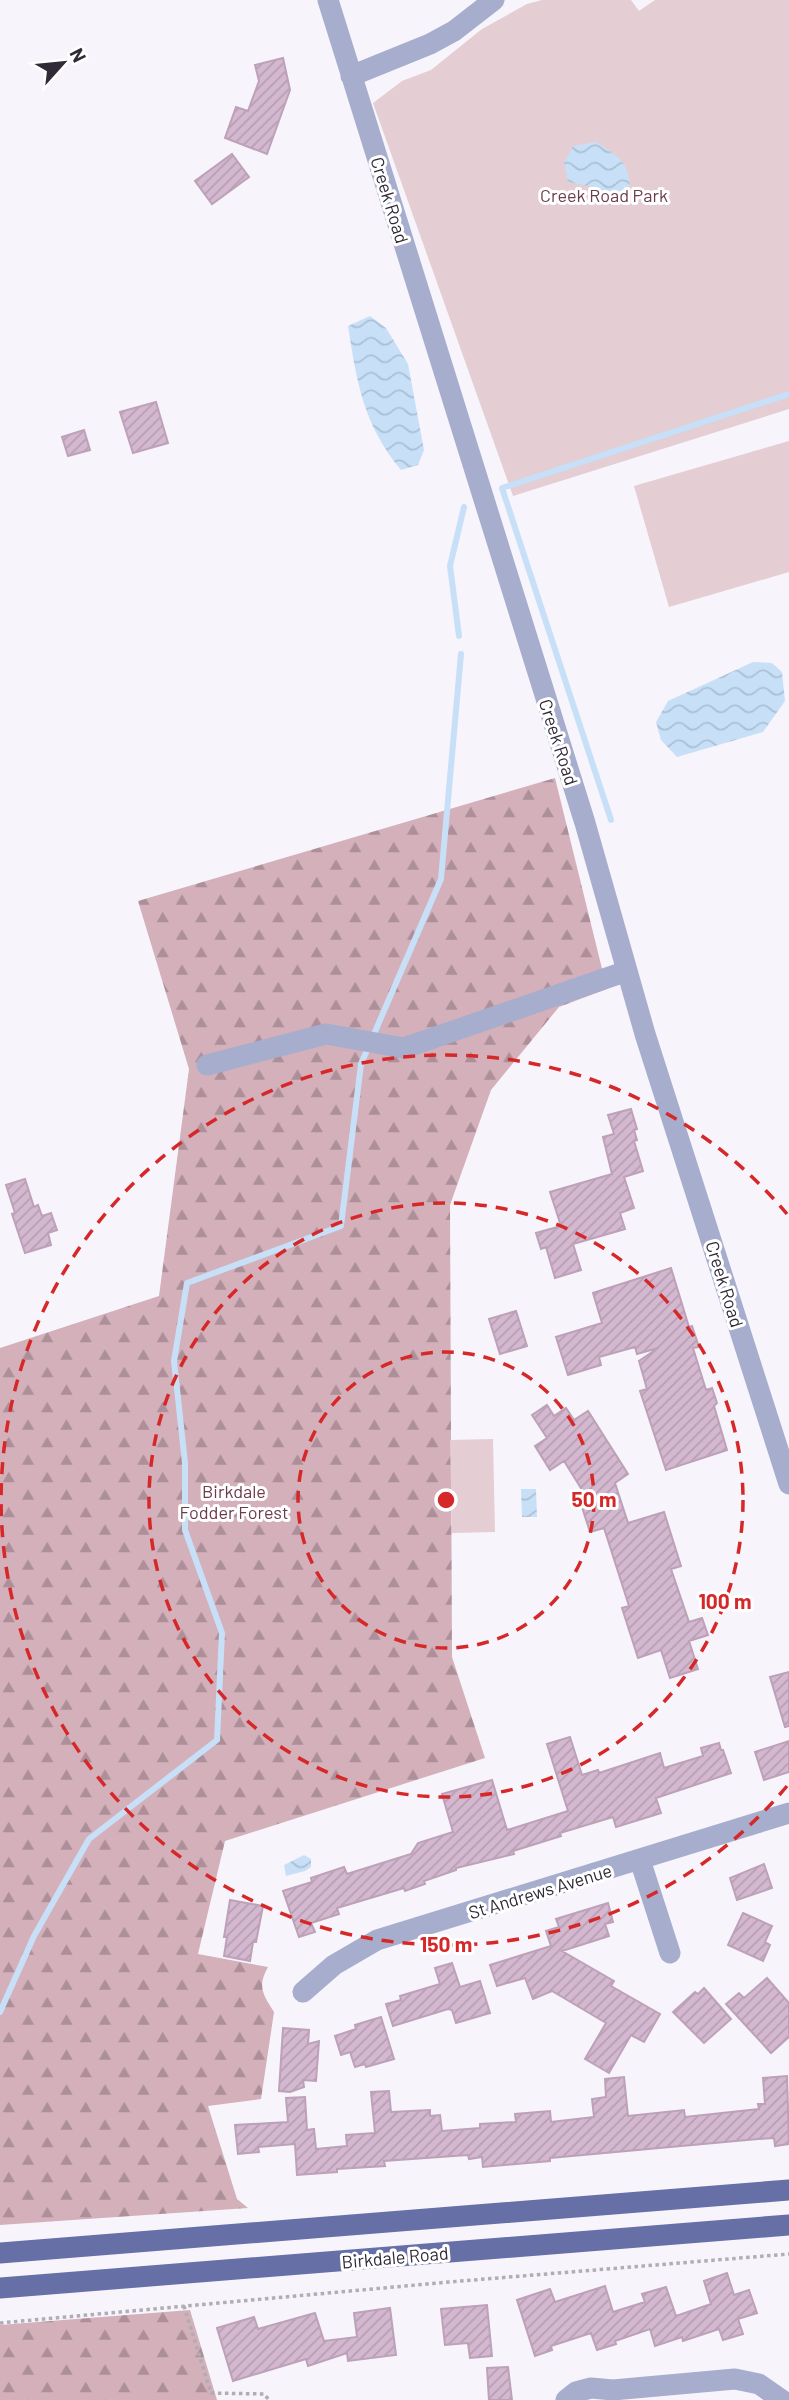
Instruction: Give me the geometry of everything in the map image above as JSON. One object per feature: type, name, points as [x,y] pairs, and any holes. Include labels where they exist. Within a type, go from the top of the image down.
[{"type":"main road","name":"Birkdale Road","points":[[0,2253],[789,2190]]},
{"type":"main road","name":"Birkdale Road","points":[[0,2288],[789,2225]]},
{"type":"street","name":"Creek Road","points":[[328,0],[589,836],[627,971],[789,1484]]},
{"type":"street","points":[[351,76],[430,44],[454,31],[494,0]]},
{"type":"street","points":[[207,1065],[326,1034],[404,1048],[627,971]]},
{"type":"street","name":"St Andrews Avenue","points":[[303,1992],[334,1965],[377,1940],[789,1813]]},
{"type":"street","points":[[640,1860],[670,1953]]},
{"type":"street","points":[[566,2400],[576,2392],[591,2389],[613,2390],[736,2379],[759,2384],[782,2400]]},
{"type":"path","points":[[0,2323],[789,2254]]},
{"type":"path","points":[[184,2306],[211,2393],[264,2394],[269,2400]]},
{"type":"green space","name":"Creek Road Park","points":[[542,0],[631,0],[639,11],[655,0],[789,0],[789,409],[513,496],[373,103],[402,81],[431,70],[482,29],[527,4]]},
{"type":"green space","points":[[789,441],[789,572],[669,607],[634,486]]},
{"type":"green space","name":"Birkdale Fodder Forest","points":[[555,778],[607,989],[559,1007],[491,1090],[450,1205],[452,1657],[485,1758],[225,1841],[198,1954],[268,1967],[262,1985],[274,2012],[261,2099],[208,2106],[237,2199],[248,2208],[0,2225],[0,1348],[159,1296],[189,1069],[138,901]]},
{"type":"green space","points":[[493,1439],[495,1532],[452,1533],[450,1440]]},
{"type":"green space","points":[[190,2310],[217,2400],[0,2400],[0,2325]]},
{"type":"water","points":[[596,142],[619,158],[627,170],[629,198],[610,205],[589,186],[568,182],[564,163],[573,146]]},
{"type":"water","points":[[370,316],[386,328],[408,364],[424,450],[418,465],[401,470],[388,453],[370,419],[355,366],[348,326]]},
{"type":"water","points":[[753,662],[772,663],[782,672],[785,701],[763,732],[677,757],[661,740],[656,722],[668,701]]},
{"type":"water","points":[[521,1489],[536,1489],[537,1517],[522,1517]]},
{"type":"water","points":[[304,1855],[311,1859],[311,1867],[286,1876],[284,1865]]},
{"type":"building","points":[[283,58],[290,90],[267,154],[225,138],[236,107],[248,111],[259,81],[255,65]]},
{"type":"building","points":[[232,154],[249,177],[212,204],[195,181]]},
{"type":"building","points":[[156,402],[168,443],[133,453],[120,412]]},
{"type":"building","points":[[84,430],[90,450],[68,456],[62,437]]},
{"type":"building","points":[[631,1109],[637,1129],[634,1130],[637,1140],[634,1141],[643,1171],[624,1177],[634,1208],[620,1213],[625,1229],[573,1244],[581,1270],[555,1278],[546,1247],[541,1249],[536,1233],[561,1226],[550,1192],[612,1174],[603,1137],[614,1134],[608,1115]]},
{"type":"building","points":[[25,1179],[34,1207],[38,1205],[42,1216],[51,1213],[57,1230],[48,1233],[51,1245],[25,1253],[6,1185]]},
{"type":"building","points":[[671,1268],[689,1327],[692,1326],[699,1347],[693,1348],[706,1390],[712,1388],[717,1403],[714,1406],[727,1450],[666,1470],[640,1391],[647,1389],[639,1361],[658,1348],[637,1354],[635,1347],[599,1357],[601,1365],[568,1375],[556,1337],[602,1323],[593,1293]]},
{"type":"building","points":[[516,1311],[527,1346],[500,1354],[489,1319]]},
{"type":"building","points":[[547,1405],[554,1416],[566,1408],[574,1420],[588,1411],[628,1474],[615,1483],[628,1523],[664,1512],[681,1566],[671,1569],[689,1622],[702,1618],[708,1635],[689,1641],[698,1669],[670,1678],[661,1650],[638,1658],[622,1608],[629,1606],[604,1528],[590,1532],[581,1504],[589,1501],[564,1461],[550,1470],[535,1446],[547,1438],[532,1415]]},
{"type":"building","points":[[789,1672],[789,1726],[785,1727],[770,1677]]},
{"type":"building","points":[[570,1737],[582,1775],[598,1770],[599,1773],[660,1753],[664,1768],[703,1756],[701,1748],[719,1743],[731,1773],[656,1798],[661,1813],[616,1827],[613,1817],[560,1833],[561,1836],[513,1851],[514,1854],[456,1868],[405,1891],[404,1888],[337,1908],[339,1914],[311,1923],[315,1932],[299,1937],[283,1891],[312,1882],[311,1878],[344,1867],[347,1874],[411,1854],[418,1843],[453,1832],[442,1794],[492,1780],[507,1830],[568,1811],[547,1744]]},
{"type":"building","points":[[789,1741],[789,1772],[764,1780],[755,1752]]},
{"type":"building","points":[[764,1864],[772,1888],[737,1900],[730,1878]]},
{"type":"building","points":[[230,1900],[263,1906],[250,1961],[224,1956]]},
{"type":"building","points":[[608,1903],[613,1922],[605,1924],[609,1936],[562,1951],[614,1981],[611,1986],[660,2014],[644,2042],[631,2035],[609,2073],[585,2059],[606,2023],[552,1991],[533,1999],[525,1978],[497,1986],[490,1965],[551,1946],[546,1931],[559,1927],[556,1919]]},
{"type":"building","points":[[743,1913],[772,1926],[765,1942],[770,1945],[763,1961],[728,1945]]},
{"type":"building","points":[[452,1963],[460,1987],[480,1981],[490,2013],[456,2023],[452,2010],[448,2009],[393,2026],[386,2004],[401,2000],[400,1996],[440,1984],[435,1968]]},
{"type":"building","points":[[767,1978],[789,2003],[789,2037],[771,2053],[726,2004],[739,1993],[744,1998]]},
{"type":"building","points":[[704,1988],[731,2019],[704,2043],[673,2012],[695,1992],[698,1994]]},
{"type":"building","points":[[381,2017],[394,2059],[366,2067],[365,2064],[355,2067],[350,2052],[341,2055],[335,2036],[356,2029],[355,2025]]},
{"type":"building","points":[[283,2028],[309,2030],[308,2044],[319,2041],[316,2081],[303,2080],[304,2087],[290,2092],[279,2091]]},
{"type":"building","points":[[787,2076],[789,2144],[775,2146],[774,2138],[758,2139],[550,2158],[550,2161],[483,2167],[482,2157],[469,2159],[468,2155],[384,2161],[385,2166],[297,2175],[295,2144],[258,2147],[259,2152],[238,2154],[235,2125],[288,2122],[286,2098],[305,2097],[307,2130],[314,2129],[316,2149],[347,2146],[346,2135],[375,2133],[371,2092],[389,2091],[391,2112],[430,2110],[430,2116],[440,2115],[442,2131],[480,2128],[480,2124],[516,2122],[515,2114],[550,2111],[551,2122],[594,2117],[592,2099],[606,2097],[605,2079],[624,2077],[628,2116],[684,2110],[685,2117],[759,2109],[758,2104],[765,2104],[763,2078]]},
{"type":"building","points":[[727,2273],[734,2295],[749,2290],[757,2313],[738,2319],[743,2334],[723,2340],[719,2329],[683,2341],[682,2337],[655,2346],[650,2329],[597,2350],[591,2333],[551,2346],[552,2350],[535,2356],[517,2300],[550,2289],[555,2302],[605,2286],[613,2312],[645,2302],[642,2294],[666,2287],[676,2316],[711,2304],[704,2281]]},
{"type":"building","points":[[487,2305],[492,2356],[470,2358],[468,2343],[445,2345],[441,2309]]},
{"type":"building","points":[[390,2308],[396,2355],[348,2361],[347,2353],[308,2366],[306,2359],[233,2381],[217,2328],[254,2317],[258,2329],[315,2313],[324,2341],[357,2337],[354,2313]]},
{"type":"building","points":[[508,2367],[512,2400],[489,2400],[487,2368]]},
{"type":"waterway","points":[[611,820],[502,488],[789,394]]},
{"type":"waterway","points":[[459,636],[450,566],[464,507]]},
{"type":"waterway","points":[[0,2012],[34,1936],[89,1839],[217,1740],[222,1633],[185,1530],[185,1463],[174,1361],[187,1283],[341,1226],[361,1064],[441,879],[461,654]]}]
